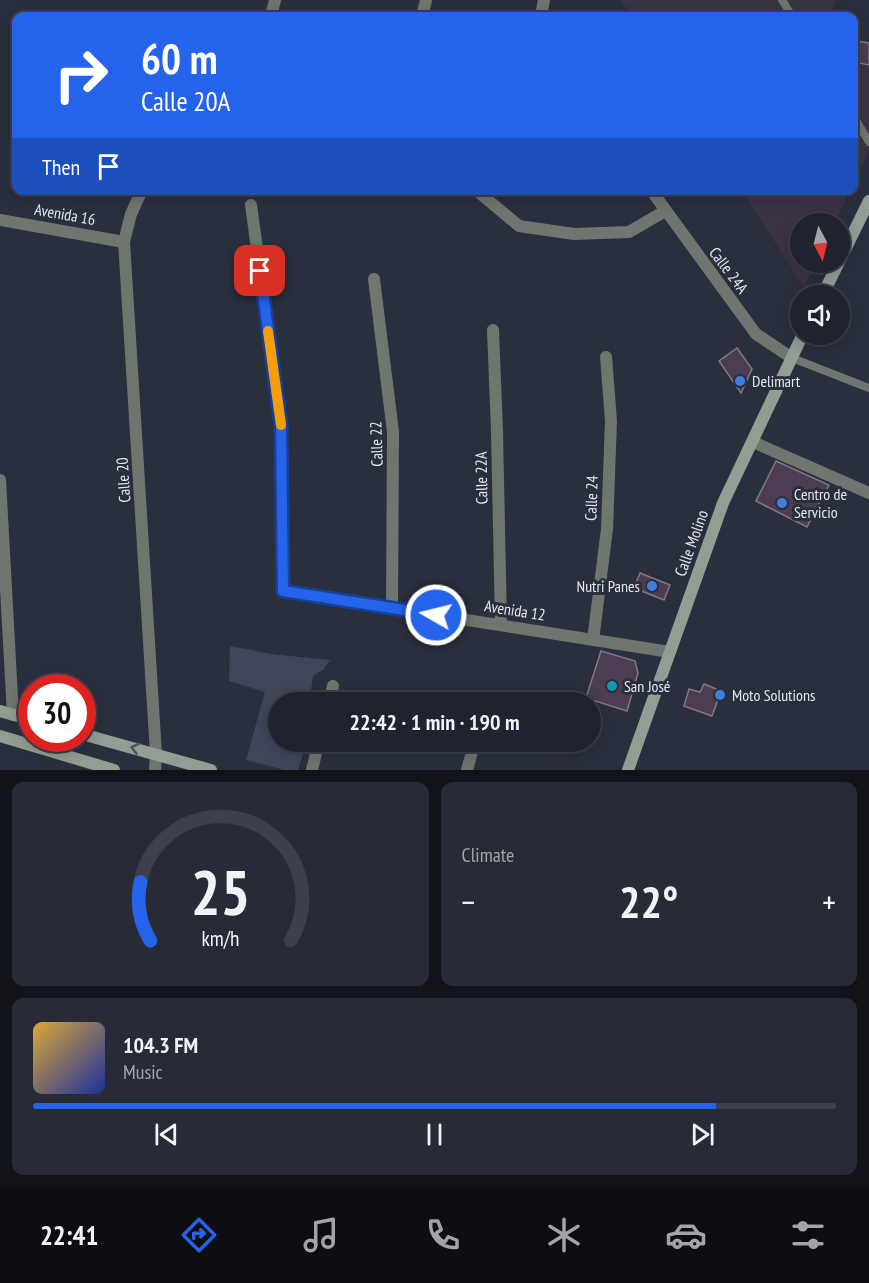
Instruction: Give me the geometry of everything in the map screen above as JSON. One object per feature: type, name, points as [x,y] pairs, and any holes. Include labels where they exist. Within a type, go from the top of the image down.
[{"type":"main road","points":[[850,239],[869,201]]},
{"type":"main road","name":"Calle Molino","points":[[628,770],[723,503],[798,345]]},
{"type":"main road","points":[[0,711],[18,716]]},
{"type":"main road","points":[[0,736],[114,770]]},
{"type":"main road","points":[[96,738],[211,770]]},
{"type":"street","name":"Calle 20","points":[[140,195],[131,214],[124,242],[156,754],[155,770]]},
{"type":"street","points":[[482,195],[519,226],[574,234],[629,232],[664,211]]},
{"type":"street","name":"Calle 24A","points":[[654,195],[756,334],[792,358]]},
{"type":"street","name":"Avenida 12","points":[[251,206],[281,425],[283,591],[670,652]]},
{"type":"street","name":"Avenida 16","points":[[0,220],[124,242]]},
{"type":"street","name":"Calle 22","points":[[374,279],[393,432],[393,609]]},
{"type":"street","name":"Calle 22A","points":[[493,330],[501,624]]},
{"type":"street","name":"Calle 24","points":[[593,640],[607,529],[611,421],[606,357]]},
{"type":"street","points":[[753,442],[869,493]]},
{"type":"street","points":[[0,480],[13,715]]},
{"type":"street","points":[[332,692],[333,686]]},
{"type":"street","points":[[312,770],[316,752]]},
{"type":"street","points":[[467,770],[472,752]]},
{"type":"lane","points":[[858,124],[869,142]]},
{"type":"lane","points":[[792,358],[869,388]]},
{"type":"shaded area","points":[[621,0],[835,0],[832,12],[628,12]]},
{"type":"shaded area","points":[[858,64],[869,66],[869,151],[858,174]]},
{"type":"shaded area","points":[[745,195],[848,195],[839,213],[790,213],[790,265]]},
{"type":"shaded area","points":[[795,273],[811,273],[805,285],[803,285]]},
{"type":"shaded area","points":[[230,646],[271,654],[330,660],[324,669],[313,676],[312,692],[268,692],[268,752],[304,752],[298,770],[285,770],[246,760],[265,692],[229,681]]},
{"type":"building","points":[[858,41],[869,43],[869,65],[858,63]]},
{"type":"building","name":"Delimart","points":[[737,348],[752,369],[741,393],[719,361]]},
{"type":"building","points":[[776,461],[829,485],[807,527],[756,501]]},
{"type":"building","name":"Nutri Panes","points":[[640,573],[670,585],[664,600],[634,588]]},
{"type":"building","name":"San José","points":[[601,651],[635,661],[638,673],[627,711],[601,703],[601,692],[588,692]]},
{"type":"building","points":[[704,684],[721,691],[712,716],[684,706],[689,689],[700,692]]},
{"type":"slow traffic","points":[[268,331],[281,425]]},
{"type":"place","name":"Delimart","points":[[740,381]]},
{"type":"place","name":"Centro de Servicio","points":[[782,503]]},
{"type":"place","name":"Nutri Panes","points":[[652,586]]},
{"type":"place","name":"San José","points":[[612,686]]},
{"type":"place","name":"Moto Solutions","points":[[720,695]]},
{"type":"route","points":[[260,271],[281,425],[283,591],[436,615]]}]
